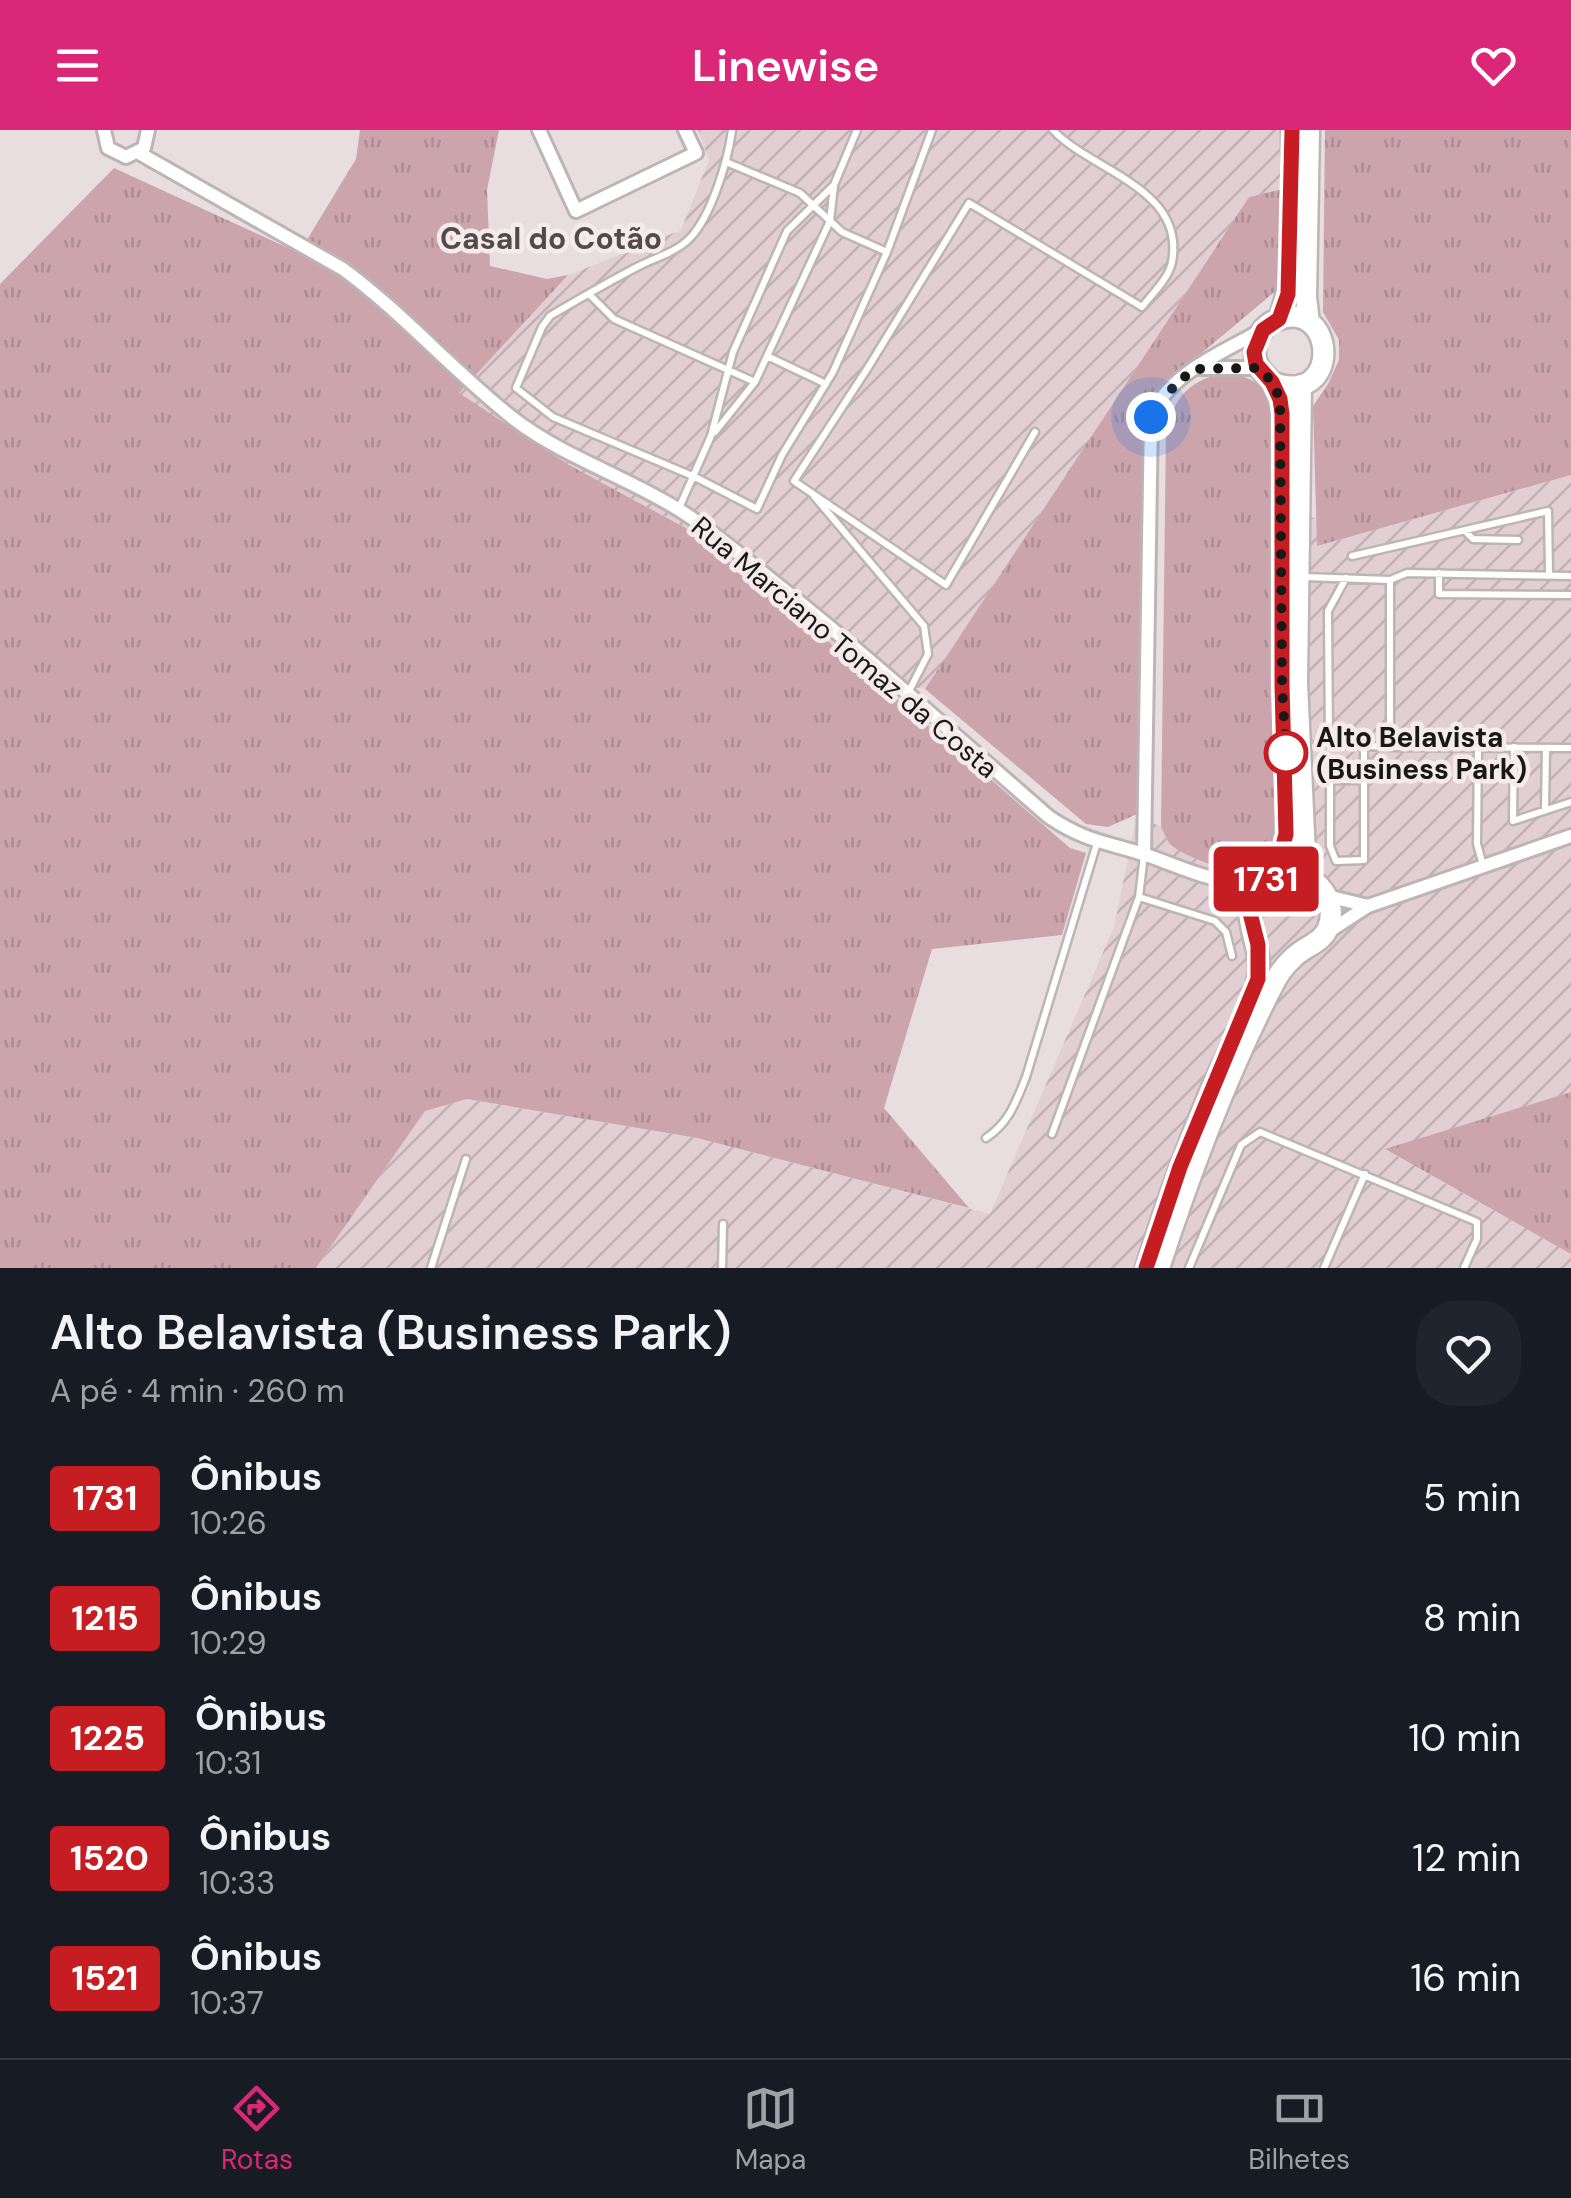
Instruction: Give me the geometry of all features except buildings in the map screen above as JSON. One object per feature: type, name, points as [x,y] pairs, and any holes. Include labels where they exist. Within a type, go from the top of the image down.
[{"type":"main road","points":[[1146,1268],[1180,1167],[1258,979],[1259,956],[1249,909],[1252,897],[1284,848],[1287,804],[1282,686],[1282,414],[1280,399],[1254,352],[1288,294],[1292,130]]},
{"type":"main road","points":[[1309,130],[1309,322]]},
{"type":"main road","points":[[1265,375],[1282,386],[1301,385],[1318,372],[1325,351],[1317,330],[1309,322],[1290,317],[1271,324]]},
{"type":"main road","points":[[1301,385],[1297,684],[1306,875]]},
{"type":"main road","points":[[1159,1268],[1187,1185],[1263,1005],[1284,968],[1325,934],[1330,912],[1327,896],[1315,880],[1295,872],[1267,878]]},
{"type":"main road","points":[[1254,932],[1276,950],[1304,950]]},
{"type":"street","name":"Rua Marciano Tomaz da Costa","points":[[104,130],[112,152],[126,157],[139,153],[343,268],[517,421],[571,455],[678,509],[799,602],[1048,818],[1096,843],[1144,854],[1216,881],[1234,892],[1249,909]]},
{"type":"street","points":[[139,153],[147,142],[148,130]]},
{"type":"street","points":[[539,130],[576,210],[696,154],[685,130]]},
{"type":"street","points":[[1144,854],[1151,417],[1156,404],[1193,369],[1271,324]]},
{"type":"street","points":[[1193,369],[1265,375]]},
{"type":"street","points":[[1325,934],[1368,906],[1571,836]]},
{"type":"street","name":"Rua Marciano Tomaz da Costa","points":[[1216,881],[1235,884],[1267,878]]},
{"type":"street","points":[[1327,896],[1368,906]]},
{"type":"lane","points":[[732,130],[726,162],[701,222],[690,238],[674,251],[550,316],[516,388],[568,424],[696,476],[757,508],[782,455],[826,384],[887,252],[932,130]]},
{"type":"lane","points":[[712,436],[756,382],[830,221],[834,185],[857,130]]},
{"type":"lane","points":[[1036,432],[946,585],[794,481],[870,366],[969,203],[1142,307],[1172,262],[1172,232],[1162,210],[1120,174],[1064,142],[1053,130]]},
{"type":"lane","points":[[726,162],[800,193],[842,232],[887,252]]},
{"type":"lane","points":[[678,509],[712,436],[727,370],[787,232],[834,185]]},
{"type":"lane","points":[[588,294],[614,319],[756,382]]},
{"type":"lane","points":[[767,356],[826,384]]},
{"type":"lane","points":[[813,493],[924,626],[928,654],[907,694]]},
{"type":"lane","points":[[1352,556],[1548,511],[1549,573]]},
{"type":"lane","points":[[1465,532],[1473,539],[1518,540]]},
{"type":"lane","points":[[1298,577],[1390,580],[1407,572],[1571,576]]},
{"type":"lane","points":[[1439,573],[1439,594],[1571,595]]},
{"type":"lane","points":[[1346,578],[1328,611],[1329,744],[1571,748]]},
{"type":"lane","points":[[1390,580],[1390,746]]},
{"type":"lane","points":[[1364,746],[1364,780],[1364,860],[1336,860],[1330,846],[1330,780],[1364,780]]},
{"type":"lane","points":[[1478,747],[1477,844],[1484,866]]},
{"type":"lane","points":[[1514,747],[1513,821],[1571,802]]},
{"type":"lane","points":[[1545,810],[1546,748]]},
{"type":"lane","points":[[986,1138],[1001,1128],[1026,1077],[1096,843]]},
{"type":"lane","points":[[1052,1134],[1140,897],[1144,854]]},
{"type":"lane","points":[[1140,897],[1215,922],[1226,932],[1232,956]]},
{"type":"lane","points":[[1188,1268],[1241,1145],[1253,1134],[1268,1133],[1477,1222],[1478,1239],[1464,1268]]},
{"type":"lane","points":[[431,1268],[466,1159]]},
{"type":"lane","points":[[1324,1268],[1366,1174]]},
{"type":"lane","points":[[722,1268],[723,1224]]},
{"type":"shaded area","points":[[698,130],[1308,130],[1283,189],[1249,197],[925,689],[877,681],[693,532],[569,465],[458,393],[490,350],[569,275],[681,230],[709,160]]},
{"type":"shaded area","points":[[1571,475],[1571,1092],[1386,1150],[1571,1254],[1571,1268],[316,1268],[425,1111],[467,1099],[697,1138],[990,1214],[1114,927],[1137,814],[1161,827],[1169,842],[1278,772],[1272,746],[1275,524],[1316,517],[1318,546]]},
{"type":"green space","points":[[360,130],[499,130],[487,190],[490,266],[547,279],[568,275],[459,393],[569,465],[693,532],[877,681],[1070,848],[1086,853],[1062,935],[932,949],[884,1108],[969,1208],[697,1138],[467,1099],[425,1111],[316,1268],[0,1268],[0,284],[114,168],[299,253],[356,159]]},
{"type":"green space","points":[[1325,130],[1571,130],[1571,475],[1317,546],[1313,406],[1339,360],[1339,340],[1323,312]]},
{"type":"green space","points":[[1283,189],[1285,223],[1279,288],[1159,389],[1143,414],[1141,799],[1137,814],[1108,827],[1086,824],[925,689],[1249,197]]},
{"type":"green space","points":[[1221,374],[1254,382],[1275,408],[1273,743],[1279,816],[1273,849],[1249,874],[1184,853],[1169,843],[1161,827],[1166,430],[1184,393],[1199,381]]},
{"type":"green space","points":[[1571,1092],[1571,1254],[1385,1149]]},
{"type":"bus line","name":"1731","points":[[1146,1268],[1180,1167],[1258,979],[1258,945],[1249,909],[1255,890],[1278,864],[1286,834],[1282,414],[1280,399],[1272,382],[1256,364],[1254,352],[1263,330],[1279,319],[1288,294],[1292,130]]},
{"type":"place","name":"Alto Belavista (Business Park)","points":[[1286,753]]},
{"type":"district","name":"Casal do Cotão","points":[[551,239]]},
{"type":"route","points":[[1151,417],[1166,392],[1193,369],[1259,368],[1280,399],[1286,753]]}]
